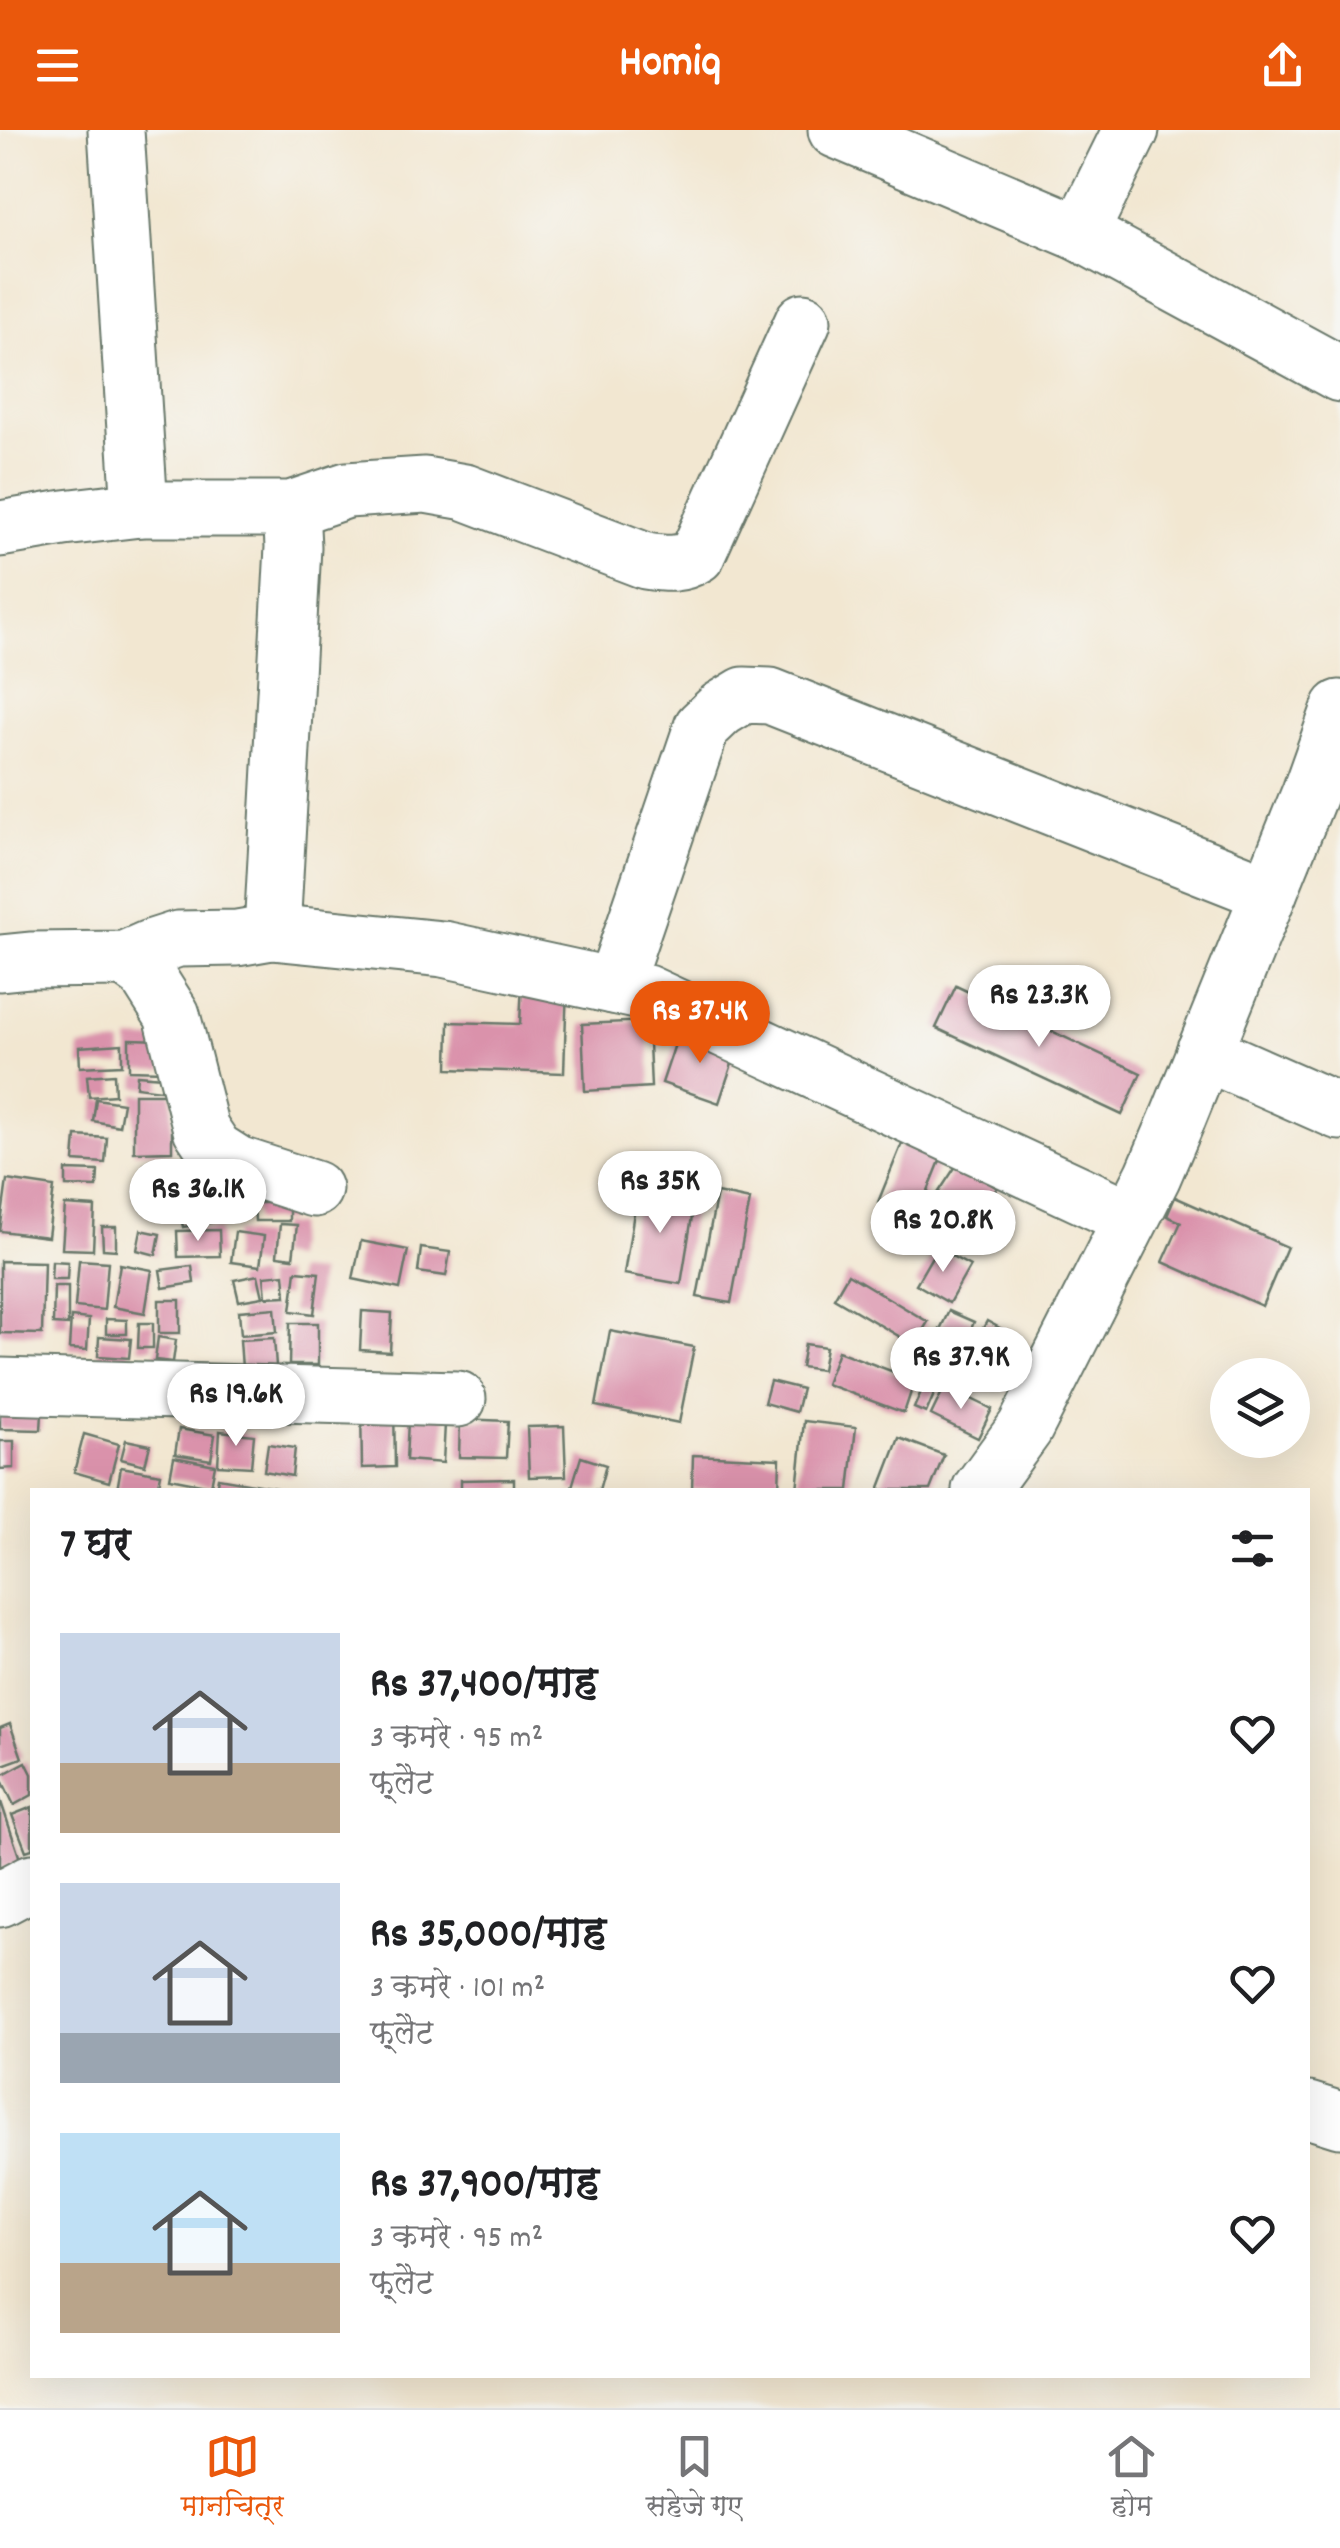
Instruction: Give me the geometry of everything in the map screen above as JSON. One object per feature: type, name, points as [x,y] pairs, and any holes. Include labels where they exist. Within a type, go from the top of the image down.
[{"type":"street","points":[[116,130],[140,509]]},
{"type":"street","points":[[836,130],[1080,232],[1340,374]]},
{"type":"street","points":[[1080,232],[1131,130]]},
{"type":"street","points":[[0,529],[140,509],[292,509],[348,490],[425,485],[465,492],[646,561],[670,565],[688,561],[697,555],[803,322]]},
{"type":"street","points":[[272,932],[292,509]]},
{"type":"street","points":[[614,986],[702,727],[720,709],[744,695],[770,696],[1268,893]]},
{"type":"street","points":[[981,1488],[1025,1428],[1178,1120],[1340,708]]},
{"type":"street","points":[[0,963],[125,959],[178,940],[272,932],[443,949],[646,993],[1132,1218]]},
{"type":"street","points":[[125,959],[146,974],[172,1015],[201,1129],[215,1150],[237,1164],[314,1189]]},
{"type":"street","points":[[1204,1052],[1340,1112]]},
{"type":"street","points":[[0,1386],[458,1399]]},
{"type":"street","points":[[0,1899],[30,1883]]},
{"type":"street","points":[[1310,2111],[1340,2120]]},
{"type":"building","points":[[522,982],[567,984],[564,1073],[448,1069],[449,1022],[520,1024]]},
{"type":"building","points":[[956,986],[1141,1073],[1122,1115],[936,1028]]},
{"type":"building","points":[[648,1021],[651,1087],[585,1091],[582,1024]]},
{"type":"building","points":[[680,1029],[737,1049],[719,1103],[662,1083]]},
{"type":"building","points":[[129,1039],[164,1040],[163,1071],[129,1070]]},
{"type":"building","points":[[122,1044],[122,1065],[80,1067],[79,1047]]},
{"type":"building","points":[[114,1074],[115,1095],[89,1097],[87,1076]]},
{"type":"building","points":[[137,1075],[162,1077],[161,1090],[136,1087]]},
{"type":"building","points":[[134,1094],[172,1094],[172,1151],[134,1152]]},
{"type":"building","points":[[96,1099],[123,1103],[119,1126],[93,1121]]},
{"type":"building","points":[[907,1131],[946,1146],[917,1218],[878,1202]]},
{"type":"building","points":[[76,1136],[107,1138],[105,1163],[74,1161]]},
{"type":"building","points":[[958,1163],[997,1188],[962,1242],[923,1216]]},
{"type":"building","points":[[145,1164],[165,1170],[159,1193],[138,1187]]},
{"type":"building","points":[[66,1170],[98,1171],[97,1187],[66,1186]]},
{"type":"building","points":[[7,1180],[54,1187],[48,1237],[0,1231]]},
{"type":"building","points":[[220,1186],[240,1187],[239,1217],[219,1216]]},
{"type":"building","points":[[638,1188],[695,1198],[681,1284],[624,1274]]},
{"type":"building","points":[[717,1193],[750,1200],[731,1303],[697,1297]]},
{"type":"building","points":[[1175,1197],[1287,1247],[1262,1306],[1163,1262],[1181,1222],[1167,1216]]},
{"type":"building","points":[[208,1203],[212,1222],[183,1227],[179,1208]]},
{"type":"building","points":[[254,1203],[289,1203],[289,1221],[255,1221]]},
{"type":"building","points":[[65,1205],[95,1207],[93,1250],[62,1249]]},
{"type":"building","points":[[280,1224],[297,1225],[293,1258],[277,1256]]},
{"type":"building","points":[[102,1227],[116,1227],[116,1250],[103,1249]]},
{"type":"building","points":[[141,1230],[160,1234],[156,1255],[137,1250]]},
{"type":"building","points":[[219,1230],[220,1256],[178,1257],[177,1231]]},
{"type":"building","points":[[235,1232],[264,1236],[260,1266],[231,1262]]},
{"type":"building","points":[[361,1241],[408,1250],[400,1289],[353,1279]]},
{"type":"building","points":[[421,1248],[450,1252],[446,1276],[418,1272]]},
{"type":"building","points":[[937,1248],[970,1266],[949,1303],[916,1284]]},
{"type":"building","points":[[79,1260],[108,1262],[104,1310],[75,1307]]},
{"type":"building","points":[[0,1261],[44,1262],[42,1334],[0,1333]]},
{"type":"building","points":[[52,1261],[68,1262],[67,1279],[51,1279]]},
{"type":"building","points":[[120,1264],[152,1270],[145,1313],[113,1307]]},
{"type":"building","points":[[192,1266],[194,1283],[163,1288],[160,1270]]},
{"type":"building","points":[[296,1271],[319,1273],[314,1314],[291,1311]]},
{"type":"building","points":[[284,1274],[286,1296],[266,1297],[264,1276]]},
{"type":"building","points":[[848,1274],[928,1322],[914,1345],[834,1298]]},
{"type":"building","points":[[258,1275],[263,1297],[239,1301],[234,1280]]},
{"type":"building","points":[[54,1286],[68,1286],[68,1325],[53,1324]]},
{"type":"building","points":[[159,1300],[180,1300],[180,1333],[159,1333]]},
{"type":"building","points":[[275,1308],[277,1332],[241,1335],[239,1311]]},
{"type":"building","points":[[362,1311],[392,1313],[390,1352],[360,1350]]},
{"type":"building","points":[[949,1311],[974,1322],[958,1360],[931,1348]]},
{"type":"building","points":[[71,1317],[89,1319],[87,1350],[69,1349]]},
{"type":"building","points":[[106,1319],[127,1320],[127,1334],[106,1334]]},
{"type":"building","points":[[987,1321],[1020,1339],[995,1386],[962,1368]]},
{"type":"building","points":[[139,1323],[153,1323],[153,1348],[138,1348]]},
{"type":"building","points":[[290,1323],[318,1323],[318,1365],[289,1365]]},
{"type":"building","points":[[610,1331],[694,1347],[679,1423],[596,1406]]},
{"type":"building","points":[[99,1337],[131,1339],[129,1358],[98,1356]]},
{"type":"building","points":[[158,1337],[176,1340],[173,1362],[155,1360]]},
{"type":"building","points":[[274,1338],[276,1366],[242,1368],[240,1340]]},
{"type":"building","points":[[805,1344],[826,1347],[822,1370],[801,1367]]},
{"type":"building","points":[[838,1351],[915,1380],[904,1413],[826,1384]]},
{"type":"building","points":[[926,1380],[938,1385],[926,1413],[914,1408]]},
{"type":"building","points":[[770,1381],[802,1389],[796,1412],[764,1403]]},
{"type":"building","points":[[945,1386],[992,1409],[978,1438],[931,1415]]},
{"type":"building","points":[[0,1396],[43,1397],[41,1430],[0,1429]]},
{"type":"building","points":[[409,1402],[446,1404],[443,1463],[406,1460]]},
{"type":"building","points":[[394,1405],[395,1467],[362,1468],[361,1406]]},
{"type":"building","points":[[460,1419],[508,1421],[506,1458],[459,1457]]},
{"type":"building","points":[[804,1421],[856,1427],[849,1488],[797,1488]]},
{"type":"building","points":[[564,1426],[566,1476],[529,1477],[527,1427]]},
{"type":"building","points":[[179,1429],[215,1435],[211,1460],[175,1454]]},
{"type":"building","points":[[220,1431],[254,1435],[251,1467],[218,1465]]},
{"type":"building","points":[[84,1434],[119,1444],[109,1482],[74,1472]]},
{"type":"building","points":[[899,1438],[944,1455],[931,1488],[880,1488]]},
{"type":"building","points":[[126,1440],[150,1445],[145,1465],[121,1459]]},
{"type":"building","points":[[0,1441],[14,1441],[14,1468],[0,1469]]},
{"type":"building","points":[[268,1444],[295,1448],[292,1476],[264,1471]]},
{"type":"building","points":[[693,1455],[780,1459],[779,1488],[692,1488]]},
{"type":"building","points":[[174,1457],[215,1465],[211,1486],[170,1478]]},
{"type":"building","points":[[581,1457],[606,1465],[600,1488],[572,1488]]},
{"type":"building","points":[[121,1467],[161,1474],[158,1488],[117,1488]]},
{"type":"building","points":[[218,1478],[277,1488],[216,1488]]},
{"type":"building","points":[[514,1479],[514,1488],[461,1488],[461,1480]]},
{"type":"building","points":[[10,1724],[22,1758],[0,1766],[0,1728]]},
{"type":"building","points":[[26,1762],[30,1770],[30,1796],[14,1805],[0,1776]]},
{"type":"building","points":[[0,1799],[21,1862],[0,1869]]},
{"type":"building","points":[[30,1808],[30,1850],[26,1851],[12,1815]]}]
